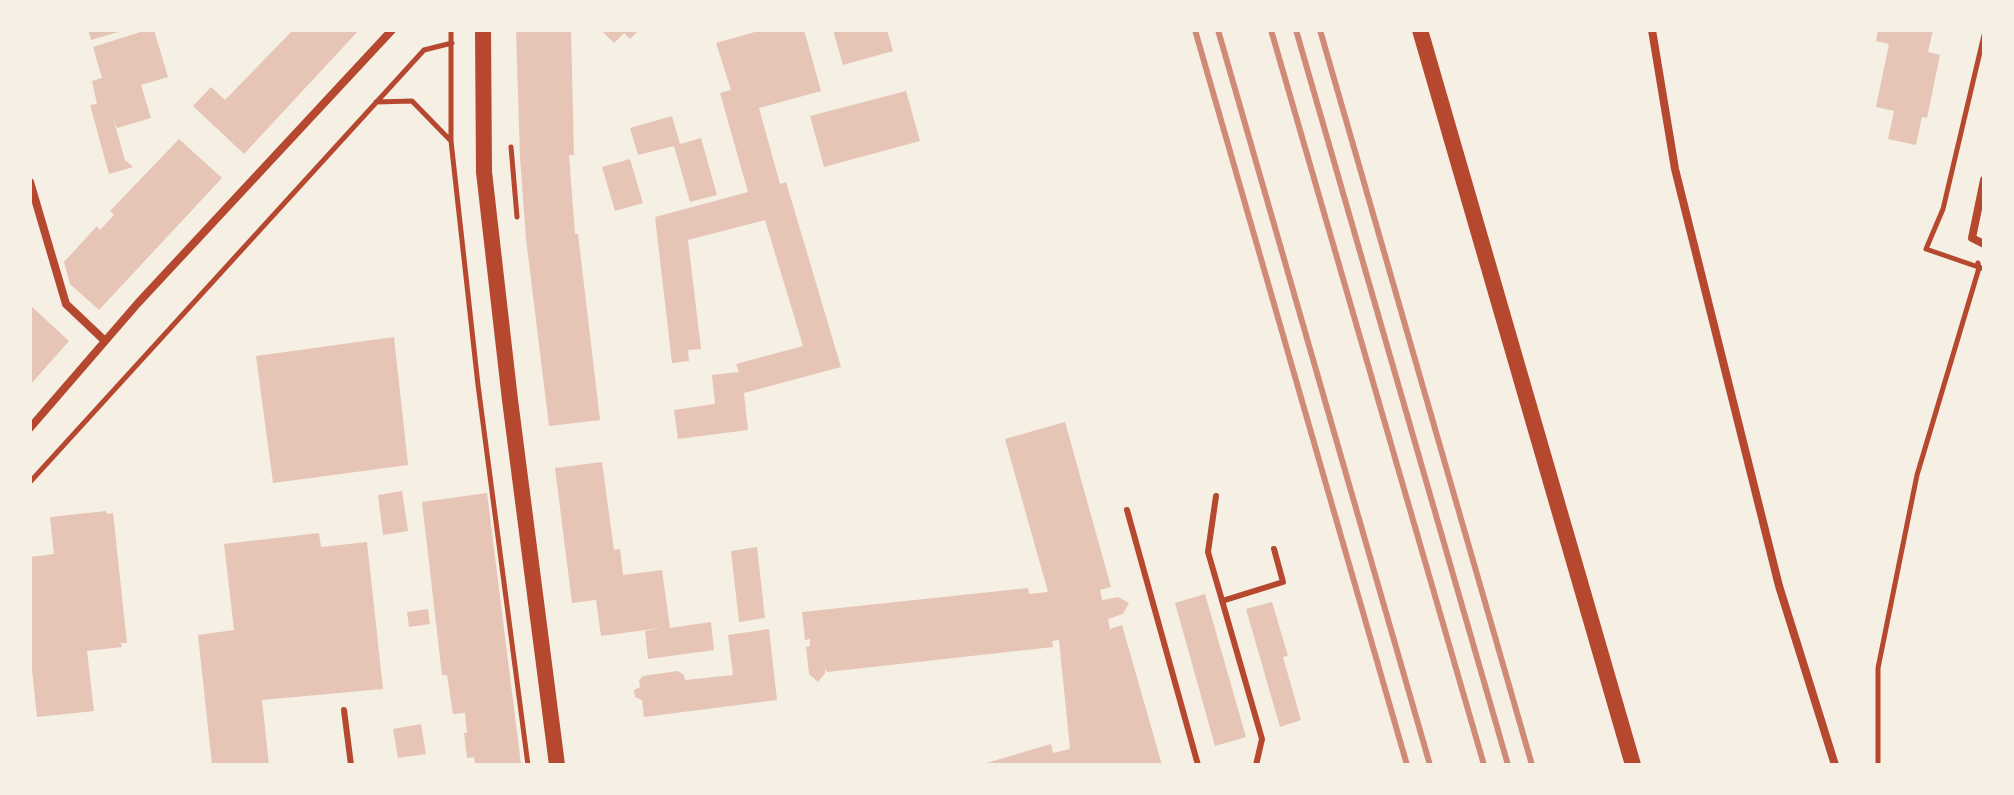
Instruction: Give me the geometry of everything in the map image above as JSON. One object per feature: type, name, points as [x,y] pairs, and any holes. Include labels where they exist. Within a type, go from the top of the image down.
[{"type":"main road","points":[[1420,30],[1633,765]]},
{"type":"main road","points":[[483,36],[484,172],[557,765]]},
{"type":"street","points":[[30,428],[138,303],[392,30]]},
{"type":"street","points":[[1652,30],[1675,169],[1767,540],[1835,765]]},
{"type":"street","points":[[1984,180],[1972,238],[1984,244]]},
{"type":"street","points":[[30,182],[66,304],[105,341]]},
{"type":"lane","points":[[1216,496],[1208,552],[1262,739],[1256,765]]},
{"type":"lane","points":[[1127,510],[1198,765]]},
{"type":"lane","points":[[1222,601],[1283,582],[1274,549]]},
{"type":"lane","points":[[344,710],[351,765]]},
{"type":"path","points":[[450,43],[451,30]]},
{"type":"path","points":[[1981,269],[1926,249],[1943,209],[1984,35]]},
{"type":"path","points":[[30,482],[424,50],[483,36]]},
{"type":"path","points":[[375,102],[412,101],[451,141]]},
{"type":"path","points":[[511,139],[517,217]]},
{"type":"path","points":[[1878,765],[1878,668],[1917,475],[1981,269],[1972,238]]},
{"type":"building","points":[[88,30],[122,30],[122,31],[91,40]]},
{"type":"building","points":[[154,30],[168,77],[141,85],[151,118],[117,128],[113,118],[125,160],[133,167],[109,174],[90,105],[97,104],[92,81],[102,78],[93,47]]},
{"type":"building","points":[[293,30],[359,30],[244,154],[193,106],[211,87],[225,100]]},
{"type":"building","points":[[516,30],[571,30],[574,155],[569,155],[575,234],[578,234],[600,420],[549,426],[526,239]]},
{"type":"building","points":[[601,30],[639,30],[630,39],[624,33],[614,43]]},
{"type":"building","points":[[762,30],[804,30],[821,91],[759,108],[780,184],[786,182],[841,367],[744,393],[748,430],[678,439],[674,410],[715,404],[712,375],[739,372],[736,364],[803,346],[765,220],[688,240],[701,349],[688,350],[689,361],[672,363],[655,217],[748,192],[720,93],[731,90],[716,43]]},
{"type":"building","points":[[833,30],[887,30],[893,51],[843,65]]},
{"type":"building","points":[[1878,30],[1933,30],[1928,52],[1940,55],[1927,118],[1922,117],[1916,145],[1888,139],[1894,111],[1876,107],[1889,44],[1876,41]]},
{"type":"building","points":[[906,91],[920,141],[824,167],[810,116]]},
{"type":"building","points":[[672,116],[680,144],[701,138],[717,195],[690,202],[674,146],[638,155],[630,128]]},
{"type":"building","points":[[179,139],[222,178],[99,310],[70,284],[64,262],[97,226],[100,230],[114,215],[110,211]]},
{"type":"building","points":[[630,159],[643,203],[615,211],[602,167]]},
{"type":"building","points":[[30,305],[69,341],[30,385]]},
{"type":"building","points":[[394,337],[408,465],[273,483],[256,356]]},
{"type":"building","points":[[1065,422],[1111,587],[1100,590],[1102,600],[1118,597],[1129,603],[1123,614],[1108,619],[1110,629],[1122,625],[1162,765],[980,765],[1051,744],[1053,753],[1070,749],[1059,640],[1052,641],[1053,647],[827,672],[825,669],[818,682],[809,674],[806,647],[810,646],[810,639],[805,640],[802,612],[1028,588],[1029,594],[1048,592],[1005,439]]},
{"type":"building","points":[[602,462],[614,550],[620,549],[623,575],[662,570],[670,628],[711,622],[714,650],[648,659],[645,631],[660,628],[601,636],[596,600],[572,603],[555,468]]},
{"type":"building","points":[[402,491],[408,531],[383,535],[378,495]]},
{"type":"building","points":[[487,493],[521,764],[513,765],[475,765],[474,757],[467,758],[465,713],[453,714],[447,675],[442,675],[422,502]]},
{"type":"building","points":[[106,511],[107,514],[113,513],[127,643],[121,643],[122,647],[87,651],[94,711],[37,717],[30,651],[30,557],[54,554],[50,517]]},
{"type":"building","points":[[319,533],[321,547],[367,542],[383,689],[262,700],[269,765],[212,765],[198,635],[234,630],[224,544]]},
{"type":"building","points":[[757,547],[765,618],[739,622],[731,551]]},
{"type":"building","points":[[1205,594],[1246,737],[1215,746],[1175,603]]},
{"type":"building","points":[[1272,602],[1288,656],[1283,657],[1301,720],[1280,727],[1246,609]]},
{"type":"building","points":[[428,609],[430,624],[409,627],[407,612]]},
{"type":"building","points":[[769,629],[777,700],[644,717],[642,700],[635,697],[634,690],[640,687],[639,680],[643,676],[678,671],[685,680],[733,675],[728,635]]},
{"type":"building","points":[[421,724],[426,754],[398,758],[393,729]]},
{"type":"railway","points":[[1195,30],[1407,765]]},
{"type":"railway","points":[[1218,30],[1430,765]]},
{"type":"railway","points":[[1271,30],[1484,765]]},
{"type":"railway","points":[[1296,30],[1508,765]]},
{"type":"railway","points":[[1320,30],[1532,765]]}]
